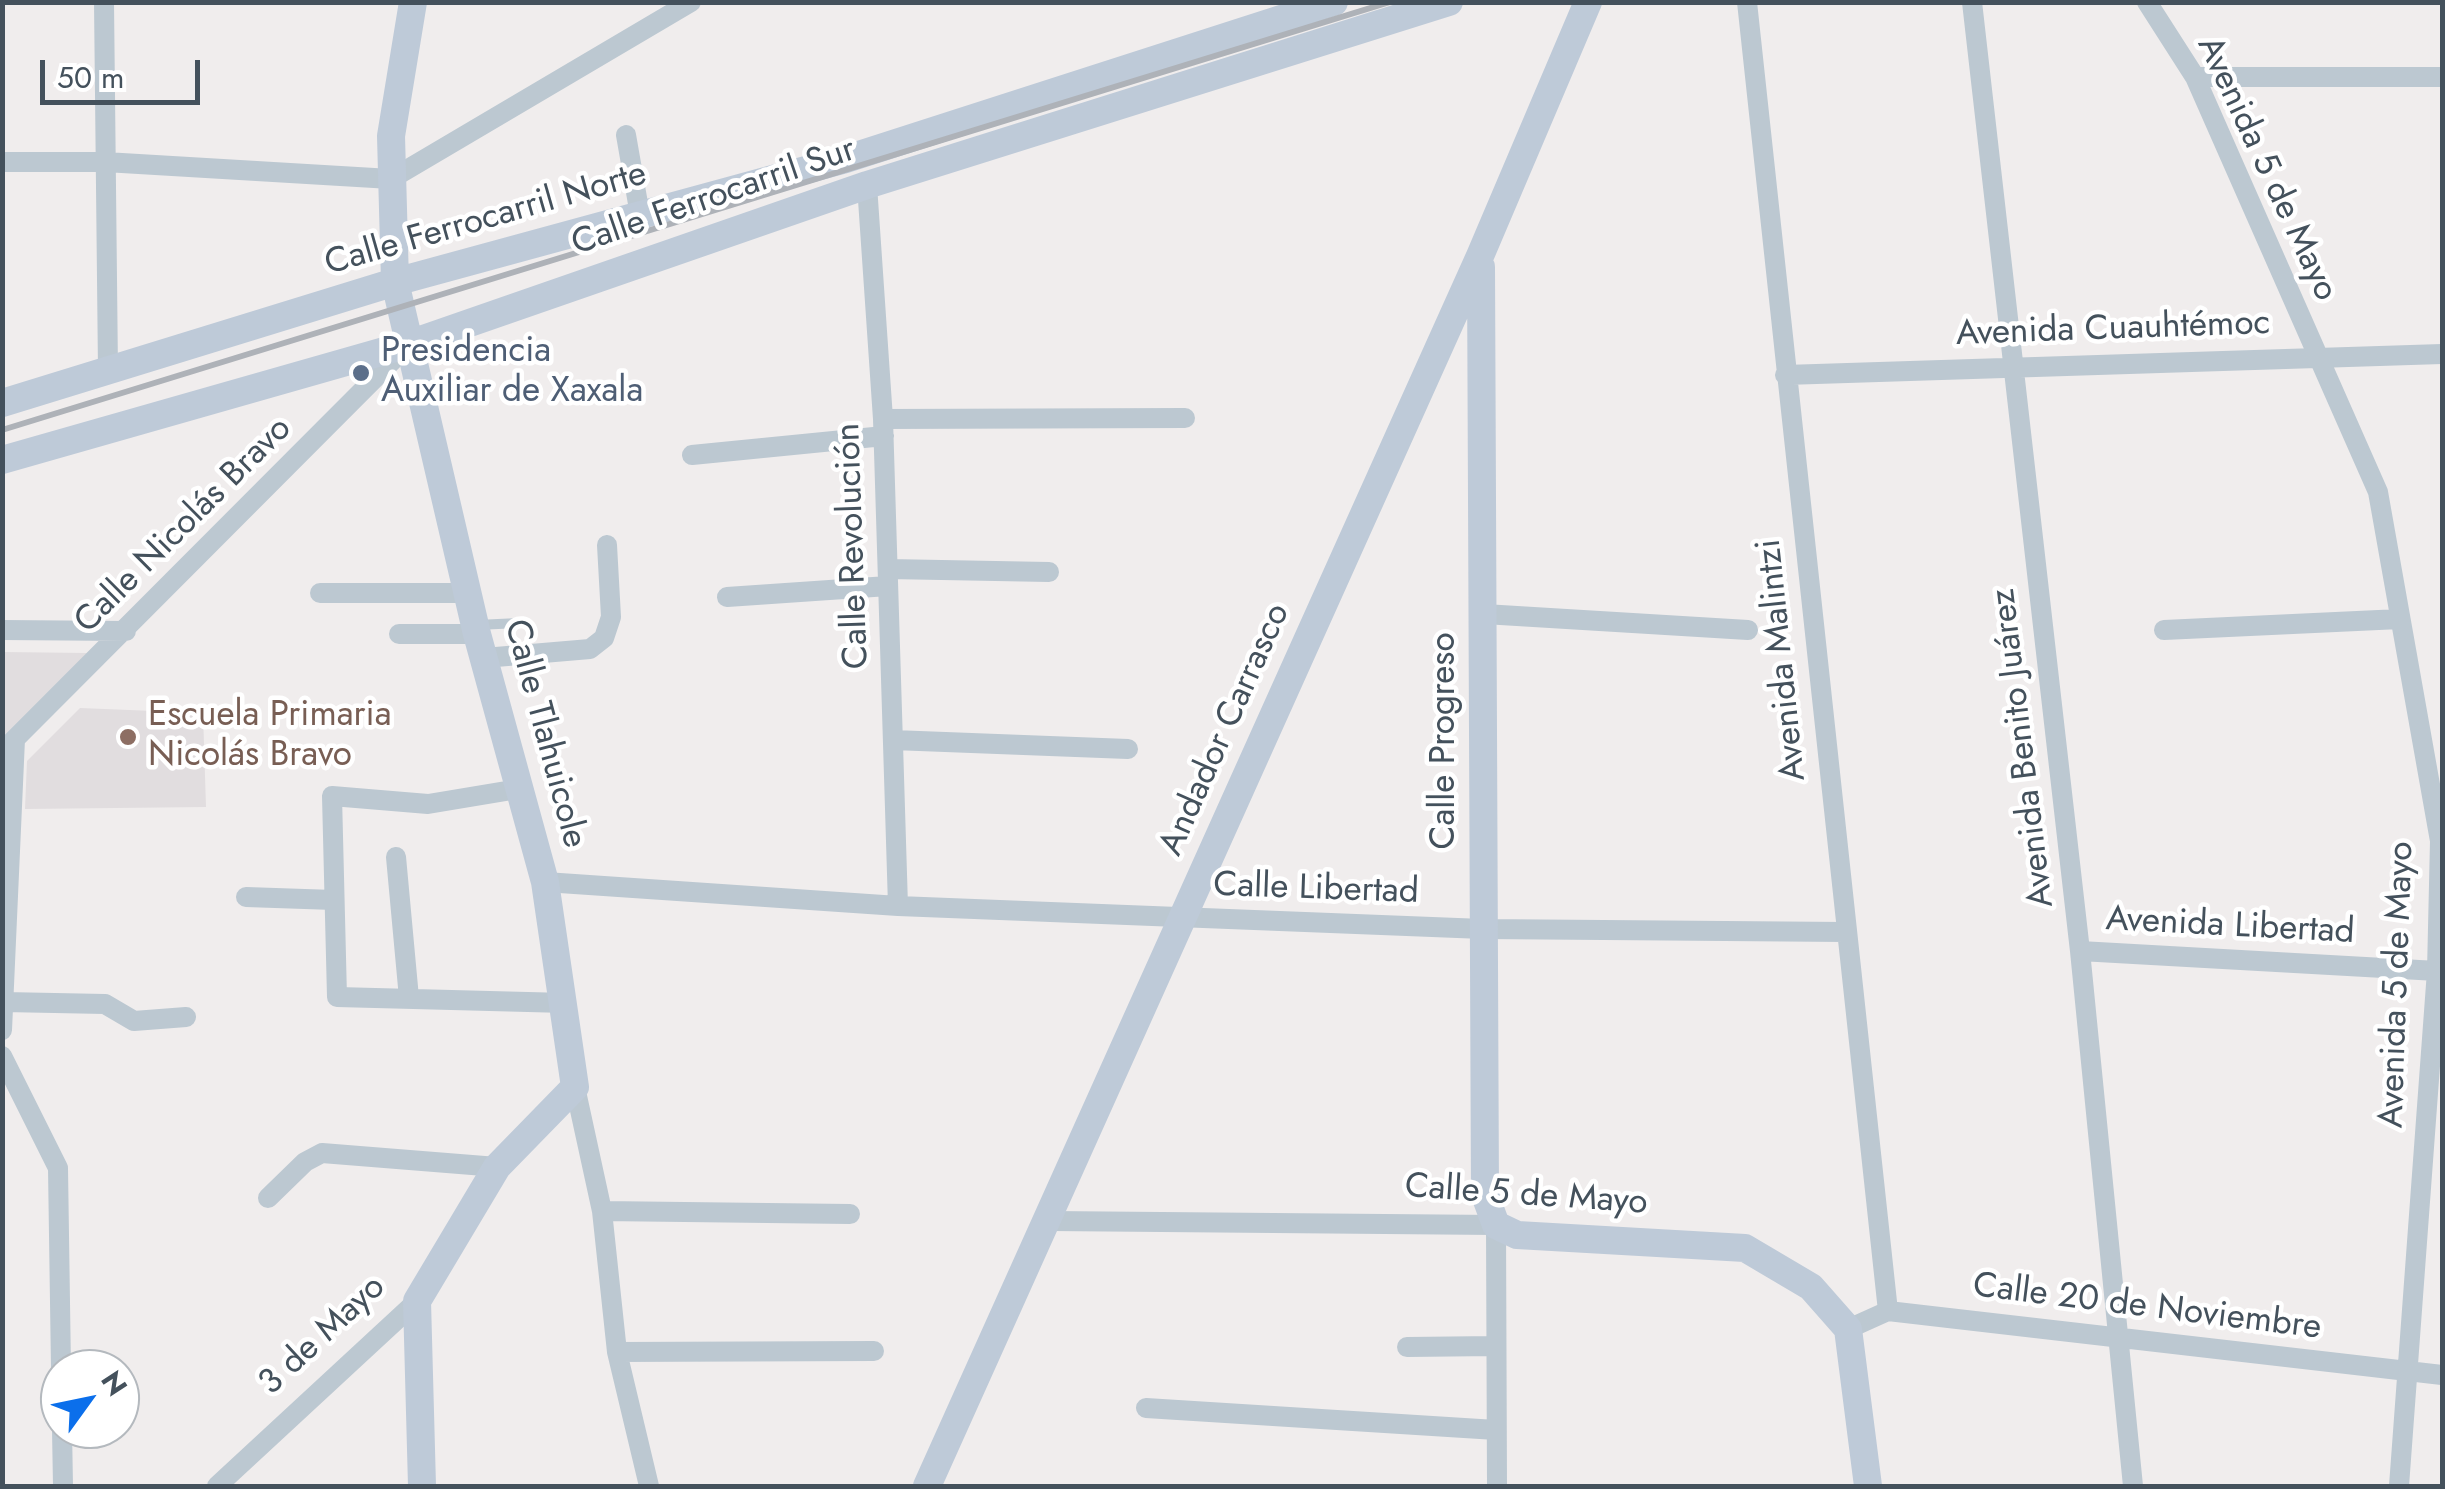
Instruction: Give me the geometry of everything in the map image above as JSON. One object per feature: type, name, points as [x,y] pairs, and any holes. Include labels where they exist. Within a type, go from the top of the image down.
[{"type":"main road","name":"Calle Tlahuicole","points":[[413,2],[391,136],[396,282],[479,639],[545,882],[566,1002],[575,1087]]},
{"type":"main road","name":"Calle Ferrocarril Norte","points":[[2,403],[396,282],[846,158],[1334,2]]},
{"type":"main road","name":"Calle Ferrocarril Sur","points":[[2,460],[409,344],[867,184],[1449,2]]},
{"type":"main road","name":"Andador Carrasco","points":[[927,1486],[1050,1221],[1480,256],[1588,2]]},
{"type":"main road","name":"Calle Progreso","points":[[1480,256],[1485,1196],[1496,1225]]},
{"type":"main road","name":"3 de Mayo","points":[[417,1301],[497,1168],[575,1087]]},
{"type":"main road","name":"Calle 5 de Mayo","points":[[1496,1225],[1517,1235],[1745,1248],[1812,1287],[1848,1329]]},
{"type":"main road","points":[[417,1301],[422,1486]]},
{"type":"main road","points":[[1848,1329],[1868,1486]]},
{"type":"street","points":[[104,2],[108,371]]},
{"type":"street","points":[[2,162],[105,162],[392,179],[692,2]]},
{"type":"street","name":"Avenida Malintzi","points":[[1747,2],[1888,1311]]},
{"type":"street","name":"Avenida Benito Juárez","points":[[1972,2],[2080,950],[2122,1339],[2133,1486]]},
{"type":"street","name":"Avenida 5 de Mayo","points":[[2147,2],[2194,77],[2378,492],[2441,841],[2433,1149],[2398,1486]]},
{"type":"street","points":[[2194,77],[2442,77]]},
{"type":"street","points":[[626,136],[640,216]]},
{"type":"street","name":"Calle Revolución","points":[[867,184],[884,427],[898,906]]},
{"type":"street","name":"Calle Nicolás Bravo","points":[[9,745],[409,344]]},
{"type":"street","name":"Avenida Cuauhtémoc","points":[[1785,374],[2013,364],[2442,354]]},
{"type":"street","points":[[692,454],[884,427],[1185,418]]},
{"type":"street","points":[[399,634],[590,649],[604,638],[611,617],[607,545]]},
{"type":"street","points":[[727,597],[888,577],[1049,572]]},
{"type":"street","points":[[320,593],[468,593]]},
{"type":"street","points":[[1484,614],[1748,630]]},
{"type":"street","points":[[2164,630],[2400,619]]},
{"type":"street","points":[[2,630],[126,630]]},
{"type":"street","points":[[893,740],[1128,748]]},
{"type":"street","points":[[2,1030],[9,745]]},
{"type":"street","points":[[518,788],[428,804],[332,796],[337,996],[566,1002]]},
{"type":"street","points":[[396,857],[408,998]]},
{"type":"street","name":"Calle Libertad","points":[[545,882],[898,906],[1182,918],[1484,929],[1845,932]]},
{"type":"street","points":[[246,896],[334,900]]},
{"type":"street","name":"Avenida Libertad","points":[[2080,950],[2436,971]]},
{"type":"street","points":[[4,1002],[105,1004],[134,1022],[186,1017]]},
{"type":"street","points":[[2,1056],[58,1168],[61,1349]]},
{"type":"street","name":"Calle Tlahuicole","points":[[575,1087],[602,1211],[617,1352],[649,1486]]},
{"type":"street","points":[[268,1198],[305,1162],[322,1153],[497,1168]]},
{"type":"street","points":[[602,1211],[850,1214]]},
{"type":"street","name":"Calle 5 de Mayo","points":[[1050,1221],[1496,1225]]},
{"type":"street","points":[[1496,1225],[1497,1486]]},
{"type":"street","name":"3 de Mayo","points":[[217,1486],[417,1301]]},
{"type":"street","points":[[1848,1329],[1888,1311]]},
{"type":"street","name":"Calle 20 de Noviembre","points":[[1888,1311],[2442,1375]]},
{"type":"street","points":[[1407,1347],[1495,1346]]},
{"type":"street","points":[[617,1352],[874,1351]]},
{"type":"street","points":[[1146,1408],[1496,1430]]},
{"type":"street","points":[[62,1449],[63,1486]]},
{"type":"lane","points":[[479,639],[519,623]]},
{"type":"shaded area","points":[[3,652],[87,653],[3,748]]},
{"type":"shaded area","name":"Escuela Primaria Nicolás Bravo","points":[[80,708],[203,713],[206,807],[25,809],[27,761]]},
{"type":"railway","points":[[2,430],[1390,2]]},
{"type":"place","name":"Presidencia Auxiliar de Xaxala","points":[[361,373]]},
{"type":"place","name":"Escuela Primaria Nicolás Bravo","points":[[128,737]]}]
